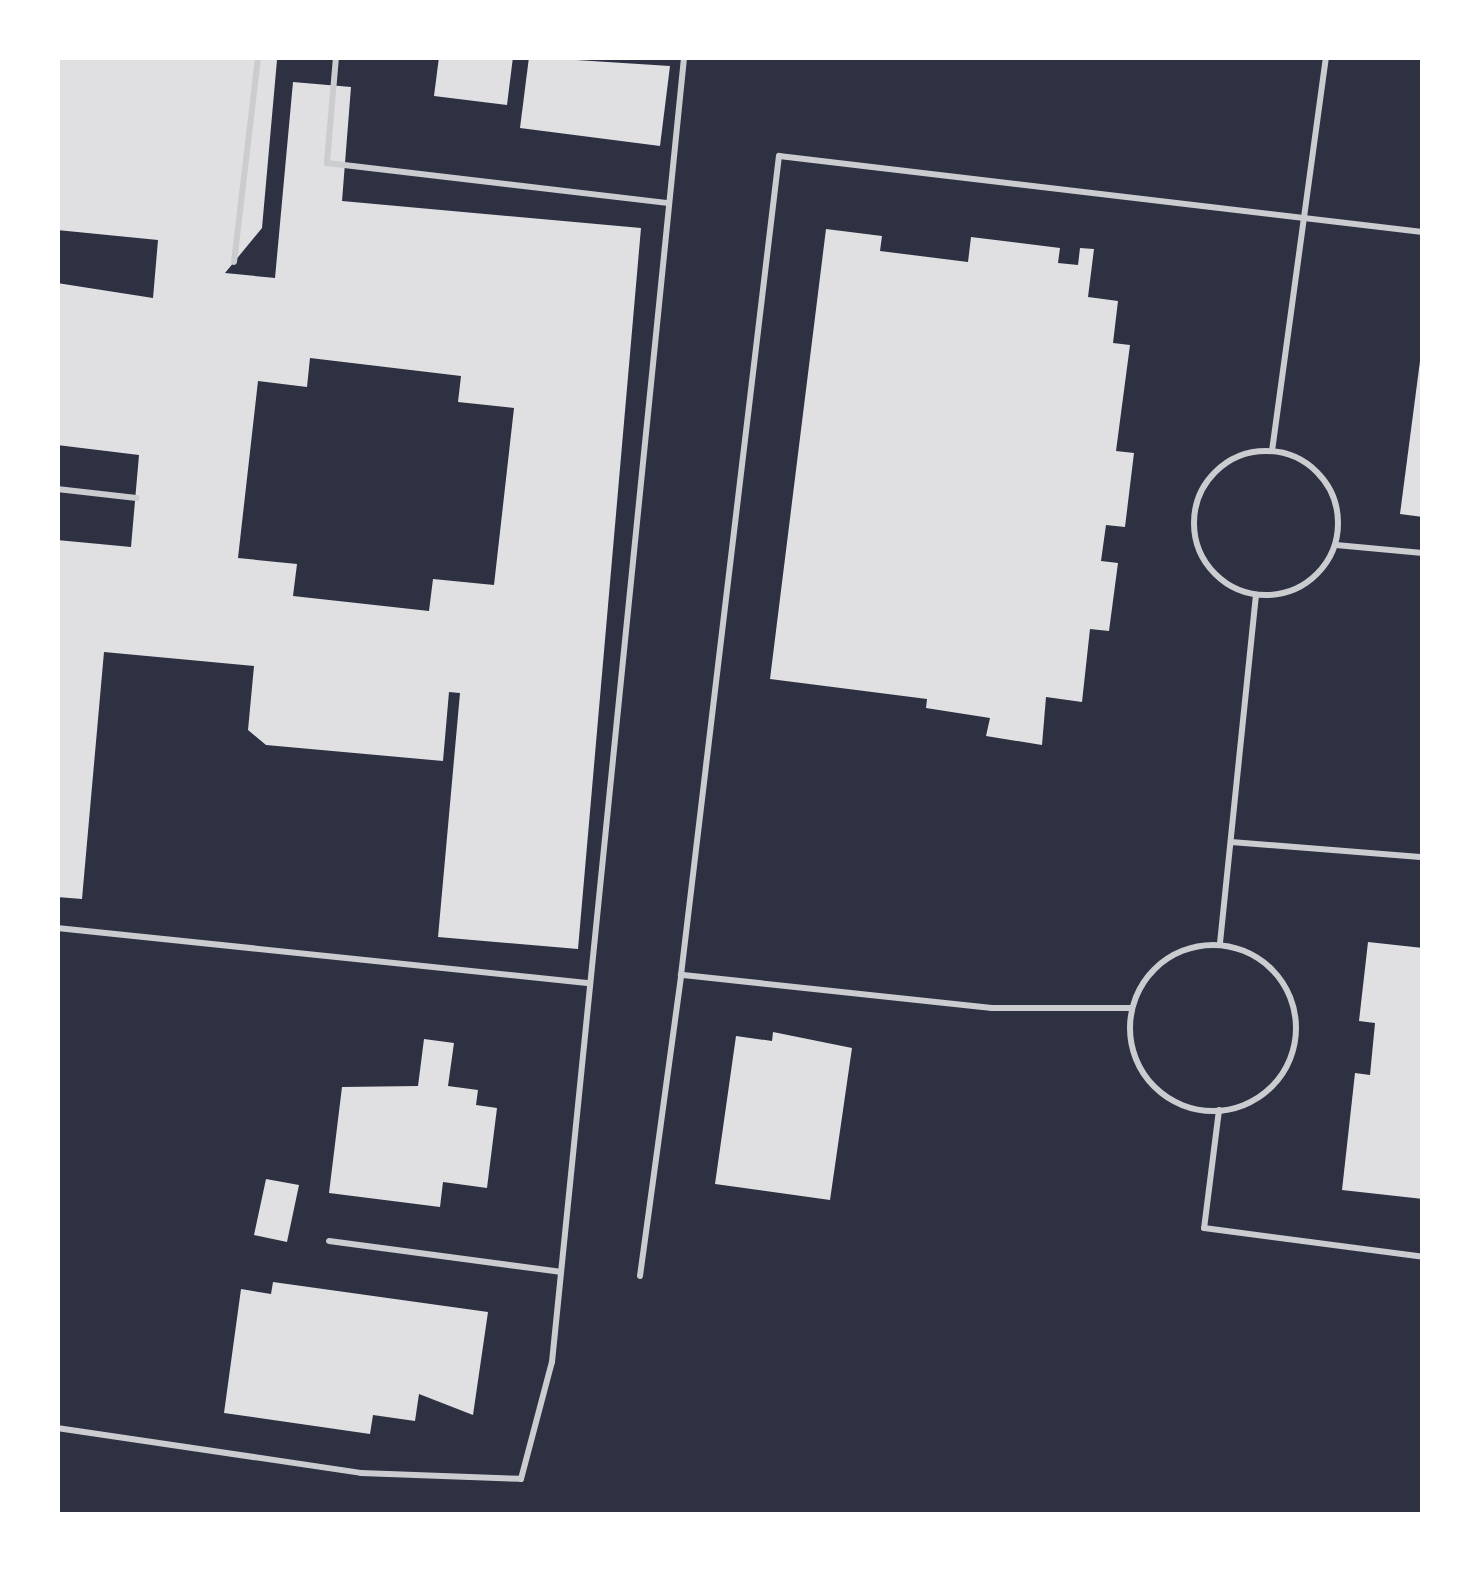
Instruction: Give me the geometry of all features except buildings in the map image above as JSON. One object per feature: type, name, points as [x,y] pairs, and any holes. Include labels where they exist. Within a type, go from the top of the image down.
[{"type":"lane","points":[[234,262],[258,57]]},
{"type":"lane","points":[[336,57],[327,163],[669,203]]},
{"type":"lane","points":[[57,1427],[361,1473],[521,1479],[543,1429],[683,57]]},
{"type":"lane","points":[[1272,451],[1326,57]]},
{"type":"lane","points":[[640,1276],[779,156],[1423,232]]},
{"type":"lane","points":[[1272,451],[1327,483],[1336,545],[1296,589],[1256,595],[1213,572],[1194,527],[1225,463],[1272,451]]},
{"type":"lane","points":[[57,489],[136,498]]},
{"type":"lane","points":[[1336,545],[1423,553]]},
{"type":"lane","points":[[1220,945],[1256,595]]},
{"type":"lane","points":[[1231,842],[1423,857]]},
{"type":"lane","points":[[57,928],[587,983]]},
{"type":"lane","points":[[1220,945],[1278,978],[1295,1042],[1269,1089],[1220,1110],[1149,1081],[1132,1007],[1174,954],[1220,945]]},
{"type":"lane","points":[[681,974],[992,1008],[1132,1007]]},
{"type":"lane","points":[[1220,1110],[1204,1228],[1423,1257]]},
{"type":"lane","points":[[329,1241],[560,1272]]}]
